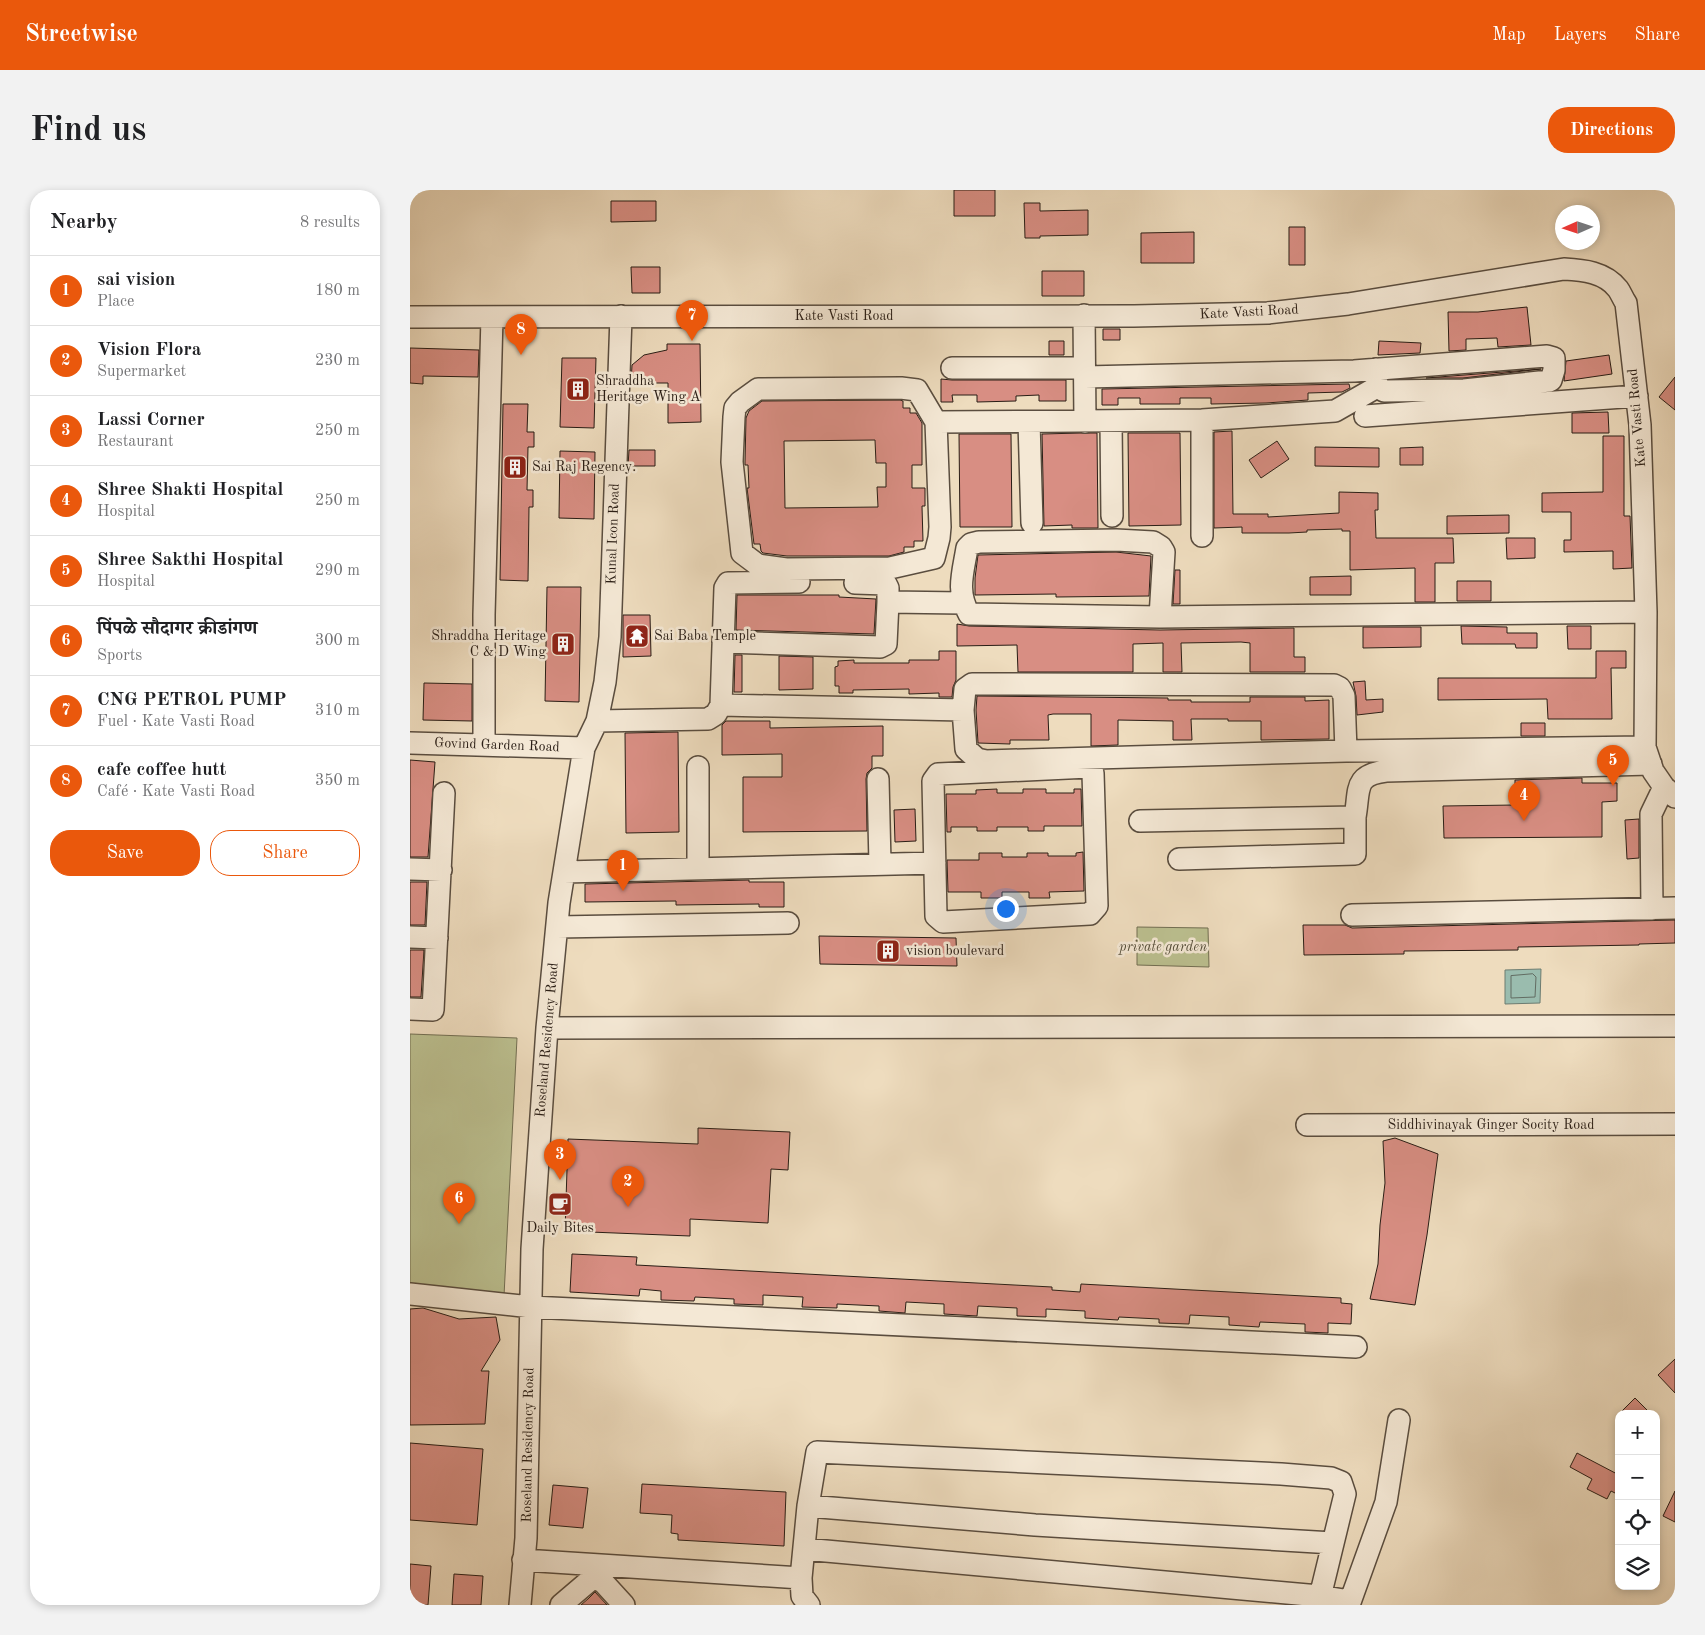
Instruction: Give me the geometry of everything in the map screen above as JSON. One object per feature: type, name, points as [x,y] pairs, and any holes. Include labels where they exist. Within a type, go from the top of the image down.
[{"type":"street","name":"Kate Vasti Road","points":[[410,317],[1084,316],[1268,313],[1312,309],[1564,269],[1584,270],[1603,277],[1618,289],[1626,303],[1640,425],[1648,756]]},
{"type":"street","name":"Kunal Icon Road","points":[[584,748],[597,720],[606,682],[610,637],[621,316]]},
{"type":"street","points":[[1084,316],[1085,422]]},
{"type":"street","points":[[484,745],[484,606],[492,317]]},
{"type":"street","points":[[952,368],[1084,373],[1376,378],[1547,356],[1554,358],[1554,370],[1551,380],[1464,390],[1384,391],[1376,378]]},
{"type":"street","points":[[936,422],[1202,420],[1335,410],[1376,378]]},
{"type":"street","points":[[861,388],[917,390],[936,422],[940,538],[934,558],[890,568],[786,569],[758,565],[742,553],[732,462],[734,418],[735,408],[758,389],[861,388]]},
{"type":"street","points":[[1365,416],[1637,396]]},
{"type":"street","points":[[1202,420],[1202,536]]},
{"type":"street","points":[[1029,422],[1032,523]]},
{"type":"street","points":[[1111,422],[1112,516]]},
{"type":"street","points":[[1160,617],[1164,552],[1161,547],[1153,542],[979,542],[971,544],[967,548],[960,591],[963,604],[969,614],[1160,617],[1646,612]]},
{"type":"street","points":[[597,720],[708,720],[716,714],[721,705],[723,642],[725,588],[728,583],[882,583],[886,584],[888,588],[886,644],[880,646],[723,642]]},
{"type":"street","points":[[888,602],[963,604]]},
{"type":"street","points":[[1346,752],[1344,696],[1340,688],[1334,685],[972,684],[965,689],[963,710],[966,749],[977,760],[986,761],[1346,752],[1648,756]]},
{"type":"street","points":[[721,705],[963,710]]},
{"type":"street","name":"Govind Garden Road","points":[[410,743],[584,748]]},
{"type":"street","name":"Roseland Residency Road","points":[[520,1605],[526,1538],[532,1249],[547,1028],[564,872],[584,748]]},
{"type":"street","points":[[1648,756],[1653,771],[1669,792],[1651,814],[1652,909]]},
{"type":"street","points":[[1179,859],[1356,854],[1355,817],[1358,791],[1362,779],[1376,772],[1648,756]]},
{"type":"street","points":[[1089,766],[1093,773],[1097,906],[1090,914],[943,922],[936,916],[935,863],[932,781],[938,774],[1089,766]]},
{"type":"street","points":[[698,767],[698,868]]},
{"type":"street","points":[[878,779],[880,864]]},
{"type":"street","points":[[410,1009],[433,1010],[444,793]]},
{"type":"street","points":[[1140,821],[1355,817]]},
{"type":"street","points":[[564,872],[935,863]]},
{"type":"street","points":[[410,869],[441,870]]},
{"type":"street","points":[[1352,915],[1675,908]]},
{"type":"street","points":[[557,927],[788,923]]},
{"type":"street","points":[[410,937],[437,938]]},
{"type":"street","points":[[547,1028],[1675,1026]]},
{"type":"street","name":"Siddhivinayak Ginger Socity Road","points":[[1307,1126],[1675,1124]]},
{"type":"street","points":[[410,1294],[531,1307],[1356,1347]]},
{"type":"street","points":[[804,1549],[1349,1603],[1386,1502],[1399,1420]]},
{"type":"street","points":[[809,1605],[802,1596],[801,1578],[808,1506],[817,1452],[1331,1478],[1341,1482],[1345,1494],[1318,1601]]},
{"type":"street","points":[[808,1506],[1035,1525],[1333,1543]]},
{"type":"street","points":[[523,1560],[801,1578]]},
{"type":"street","points":[[561,1605],[595,1578],[603,1582],[624,1605]]},
{"type":"green space","name":"private garden","points":[[1137,927],[1208,928],[1209,967],[1137,965]]},
{"type":"green space","points":[[410,1034],[517,1038],[504,1296],[410,1289]]},
{"type":"water","points":[[1541,969],[1540,1003],[1505,1004],[1505,970]]},
{"type":"building","points":[[954,190],[995,190],[995,216],[954,216]]},
{"type":"building","points":[[611,201],[656,201],[656,221],[611,222]]},
{"type":"building","points":[[1024,203],[1040,203],[1040,211],[1088,210],[1088,235],[1025,238]]},
{"type":"building","points":[[1289,227],[1305,227],[1305,265],[1289,265]]},
{"type":"building","points":[[1194,232],[1194,263],[1141,263],[1141,233]]},
{"type":"building","points":[[631,267],[660,267],[660,293],[632,293]]},
{"type":"building","points":[[1042,271],[1084,271],[1084,296],[1042,296]]},
{"type":"building","points":[[1527,307],[1531,345],[1498,347],[1497,338],[1466,339],[1466,350],[1449,351],[1448,312],[1478,312]]},
{"type":"building","points":[[1103,329],[1120,329],[1120,340],[1103,340]]},
{"type":"building","points":[[1049,341],[1064,341],[1064,355],[1049,355]]},
{"type":"building","points":[[1379,341],[1421,343],[1420,353],[1378,355]]},
{"type":"building","points":[[667,344],[700,344],[701,422],[668,423],[668,383],[631,383],[632,365],[644,355],[667,350]]},
{"type":"building","points":[[410,348],[479,350],[478,377],[423,376],[423,384],[410,383]]},
{"type":"building","points":[[1609,355],[1612,374],[1564,381],[1566,361]]},
{"type":"building","name":"Shraddha Heritage Wing A","points":[[562,358],[596,358],[594,428],[560,427]]},
{"type":"building","points":[[1541,369],[1463,378],[1426,378]]},
{"type":"building","points":[[1675,377],[1675,410],[1659,397]]},
{"type":"building","points":[[941,379],[1066,380],[1066,401],[1039,401],[1039,395],[1016,396],[1016,401],[977,402],[977,395],[952,395],[953,402],[941,402]]},
{"type":"building","points":[[1349,384],[1350,388],[1342,392],[1308,393],[1308,400],[1211,404],[1211,398],[1180,398],[1180,404],[1140,404],[1140,398],[1118,398],[1118,405],[1102,405],[1102,389]]},
{"type":"building","points":[[762,401],[903,401],[903,408],[910,408],[910,413],[916,413],[922,423],[922,465],[912,465],[912,488],[925,488],[925,506],[922,506],[923,541],[914,541],[914,547],[904,547],[904,552],[889,556],[787,556],[763,553],[760,544],[754,544],[747,488],[749,488],[748,465],[745,465],[746,418],[749,411]],"holes":[[[875,440],[876,463],[886,463],[886,487],[877,487],[878,507],[785,508],[784,441]]]},
{"type":"building","name":"Sai Raj Regency.","points":[[503,404],[528,404],[527,432],[534,432],[534,447],[528,447],[527,490],[533,490],[533,507],[529,507],[528,581],[500,580]]},
{"type":"building","points":[[1608,412],[1609,433],[1572,433],[1572,413]]},
{"type":"building","points":[[1232,431],[1233,514],[1268,514],[1268,517],[1339,513],[1339,492],[1378,493],[1378,510],[1375,510],[1376,538],[1453,538],[1454,563],[1435,563],[1435,602],[1415,602],[1415,568],[1350,570],[1350,531],[1342,531],[1342,529],[1307,530],[1307,532],[1289,533],[1242,533],[1242,527],[1214,528],[1214,432]]},
{"type":"building","points":[[1097,433],[1098,528],[1072,528],[1072,525],[1044,526],[1042,434]]},
{"type":"building","points":[[1128,433],[1180,433],[1181,525],[1129,526]]},
{"type":"building","points":[[959,434],[1011,434],[1012,527],[960,527]]},
{"type":"building","points":[[1603,436],[1624,436],[1624,516],[1630,516],[1632,568],[1613,569],[1613,551],[1564,552],[1564,540],[1571,540],[1571,512],[1542,512],[1542,493],[1603,492]]},
{"type":"building","points":[[1277,441],[1289,459],[1261,478],[1249,460]]},
{"type":"building","points":[[1315,447],[1379,448],[1379,467],[1315,466]]},
{"type":"building","points":[[1423,447],[1423,465],[1400,465],[1400,448]]},
{"type":"building","points":[[629,450],[655,450],[655,466],[628,466]]},
{"type":"building","points":[[560,451],[595,452],[594,519],[559,518]]},
{"type":"building","points":[[1509,515],[1509,533],[1447,534],[1447,516]]},
{"type":"building","points":[[1506,538],[1535,538],[1535,558],[1507,559]]},
{"type":"building","points":[[1116,552],[1151,556],[1149,596],[1056,597],[1056,594],[975,595],[978,555]]},
{"type":"building","points":[[1175,570],[1180,570],[1180,604],[1173,604]]},
{"type":"building","points":[[1351,576],[1351,595],[1310,595],[1310,577]]},
{"type":"building","points":[[1457,581],[1491,581],[1491,601],[1457,601]]},
{"type":"building","name":"Shraddha Heritage C & D Wing","points":[[547,587],[581,587],[579,702],[545,701]]},
{"type":"building","points":[[737,595],[839,595],[839,597],[876,599],[874,634],[736,630]]},
{"type":"building","name":"Sai Baba Temple","points":[[623,615],[650,615],[651,656],[623,657]]},
{"type":"building","points":[[957,624],[969,626],[1160,630],[1294,628],[1294,657],[1305,657],[1305,672],[1250,672],[1250,643],[1241,642],[1181,643],[1182,672],[1163,672],[1163,643],[1133,644],[1133,672],[1018,672],[1017,645],[957,646]]},
{"type":"building","points":[[1461,626],[1507,627],[1507,633],[1537,633],[1537,648],[1516,648],[1515,644],[1462,644]]},
{"type":"building","points":[[1567,626],[1591,626],[1591,649],[1568,649]]},
{"type":"building","points":[[1363,627],[1421,627],[1421,647],[1363,648]]},
{"type":"building","points":[[939,651],[956,651],[956,680],[952,697],[939,697],[939,693],[909,694],[909,689],[853,690],[853,693],[839,693],[839,686],[835,686],[835,667],[838,666],[838,661],[854,660],[854,663],[909,663],[909,660],[939,660]]},
{"type":"building","points":[[1596,651],[1626,651],[1626,668],[1611,668],[1612,719],[1548,719],[1547,699],[1438,700],[1438,678],[1596,678]]},
{"type":"building","points":[[735,655],[742,655],[742,692],[734,692]]},
{"type":"building","points":[[779,656],[813,657],[813,689],[779,690]]},
{"type":"building","points":[[1365,681],[1366,700],[1383,699],[1383,712],[1357,715],[1353,682]]},
{"type":"building","points":[[424,683],[472,684],[472,721],[423,720]]},
{"type":"building","points":[[977,696],[1168,698],[1168,700],[1191,700],[1191,702],[1250,702],[1250,697],[1305,697],[1305,701],[1329,700],[1329,739],[1261,740],[1261,721],[1191,719],[1192,740],[1173,740],[1173,721],[1118,720],[1118,745],[1091,746],[1091,714],[1053,714],[1048,715],[1049,740],[1010,740],[1010,744],[978,743]]},
{"type":"building","points":[[726,721],[770,721],[770,728],[883,726],[883,756],[872,756],[872,768],[867,773],[866,779],[867,831],[743,832],[743,777],[782,777],[782,754],[722,755],[722,725]]},
{"type":"building","points":[[1521,723],[1545,723],[1545,736],[1521,736]]},
{"type":"building","points":[[678,732],[679,832],[626,833],[625,733]]},
{"type":"building","points":[[410,760],[435,762],[428,857],[410,857]]},
{"type":"building","points":[[1582,778],[1582,783],[1617,783],[1617,801],[1602,802],[1602,837],[1444,838],[1443,806],[1515,805],[1515,780]]},
{"type":"building","points":[[997,789],[997,793],[1023,793],[1023,789],[1046,789],[1046,793],[1074,793],[1074,789],[1081,789],[1082,826],[1044,826],[1044,831],[1028,831],[1028,827],[997,827],[997,831],[977,831],[977,827],[951,827],[951,832],[947,832],[946,794],[976,794],[976,790]]},
{"type":"building","points":[[915,809],[916,841],[895,842],[894,810]]},
{"type":"building","points":[[1639,819],[1639,858],[1627,859],[1625,820]]},
{"type":"building","points":[[1083,852],[1084,891],[1049,892],[1050,898],[1029,898],[1029,892],[1002,892],[1002,898],[981,898],[981,892],[948,892],[947,860],[979,860],[979,853],[1002,853],[1002,857],[1027,857],[1027,853],[1048,853],[1048,856],[1076,856],[1076,853]]},
{"type":"building","points":[[749,880],[749,882],[784,882],[784,907],[759,907],[759,904],[676,905],[676,901],[585,902],[585,884]]},
{"type":"building","points":[[410,882],[427,882],[425,925],[410,925]]},
{"type":"building","points":[[1675,920],[1675,943],[1518,947],[1518,950],[1404,951],[1404,954],[1304,955],[1303,925],[1345,925],[1352,928]]},
{"type":"building","name":"vision boulevard","points":[[819,936],[956,938],[957,966],[820,964]]},
{"type":"building","points":[[410,950],[424,950],[421,997],[410,997]]},
{"type":"building","points":[[698,1128],[790,1132],[788,1170],[771,1169],[768,1223],[690,1219],[690,1236],[565,1231],[568,1139],[698,1144]]},
{"type":"building","points":[[1395,1138],[1438,1154],[1415,1305],[1370,1299],[1378,1264],[1385,1183],[1383,1141]]},
{"type":"building","points":[[572,1254],[637,1257],[636,1265],[1052,1287],[1052,1290],[1080,1292],[1081,1284],[1341,1298],[1341,1303],[1352,1304],[1351,1324],[1328,1323],[1328,1333],[1305,1332],[1305,1324],[1260,1322],[1259,1327],[1229,1325],[1229,1317],[1190,1315],[1189,1324],[1159,1323],[1159,1319],[1119,1317],[1118,1320],[1085,1318],[1085,1311],[1046,1309],[1046,1317],[1017,1316],[1017,1308],[978,1306],[977,1316],[944,1314],[944,1304],[906,1302],[905,1313],[879,1311],[879,1306],[837,1304],[837,1308],[802,1307],[803,1297],[763,1295],[763,1305],[734,1304],[734,1299],[695,1297],[694,1301],[661,1300],[661,1291],[640,1289],[639,1296],[570,1292]]},
{"type":"building","points":[[423,1308],[459,1319],[496,1317],[500,1340],[481,1371],[489,1371],[485,1424],[410,1425],[410,1309]]},
{"type":"building","points":[[1675,1359],[1675,1393],[1658,1375]]},
{"type":"building","points":[[1635,1398],[1647,1410],[1623,1410]]},
{"type":"building","points":[[410,1443],[483,1449],[477,1525],[410,1520]]},
{"type":"building","points":[[1577,1453],[1615,1473],[1615,1493],[1611,1491],[1607,1499],[1587,1489],[1592,1479],[1570,1467]]},
{"type":"building","points":[[642,1484],[786,1492],[784,1546],[678,1540],[678,1534],[671,1533],[672,1515],[640,1513]]},
{"type":"building","points":[[553,1485],[588,1488],[583,1528],[549,1525]]},
{"type":"building","points":[[1675,1491],[1675,1522],[1663,1516]]},
{"type":"building","points":[[410,1564],[431,1566],[428,1605],[410,1605]]},
{"type":"building","points":[[454,1574],[483,1576],[481,1605],[452,1605]]},
{"type":"building","points":[[595,1592],[607,1605],[581,1605],[589,1598]]},
{"type":"place","name":"CNG PETROL PUMP","points":[[692,341]]},
{"type":"place","name":"cafe coffee hutt","points":[[521,355]]},
{"type":"place","name":"Shraddha Heritage Wing A","points":[[578,389]]},
{"type":"place","name":"Sai Raj Regency.","points":[[515,467]]},
{"type":"place","name":"Sai Baba Temple","points":[[637,636]]},
{"type":"place","name":"Shraddha Heritage C & D Wing","points":[[563,644]]},
{"type":"place","name":"Shree Sakthi Hospital","points":[[1613,786]]},
{"type":"place","name":"Shree Shakti Hospital","points":[[1524,821]]},
{"type":"place","name":"sai vision","points":[[623,891]]},
{"type":"place","name":"vision boulevard","points":[[888,951]]},
{"type":"place","name":"Lassi Corner","points":[[560,1180]]},
{"type":"place","name":"Daily Bites","points":[[560,1204]]},
{"type":"place","name":"Vision Flora","points":[[628,1207]]},
{"type":"place","name":"पिंपळे सौदागर क्रीडांगण","points":[[459,1224]]}]
